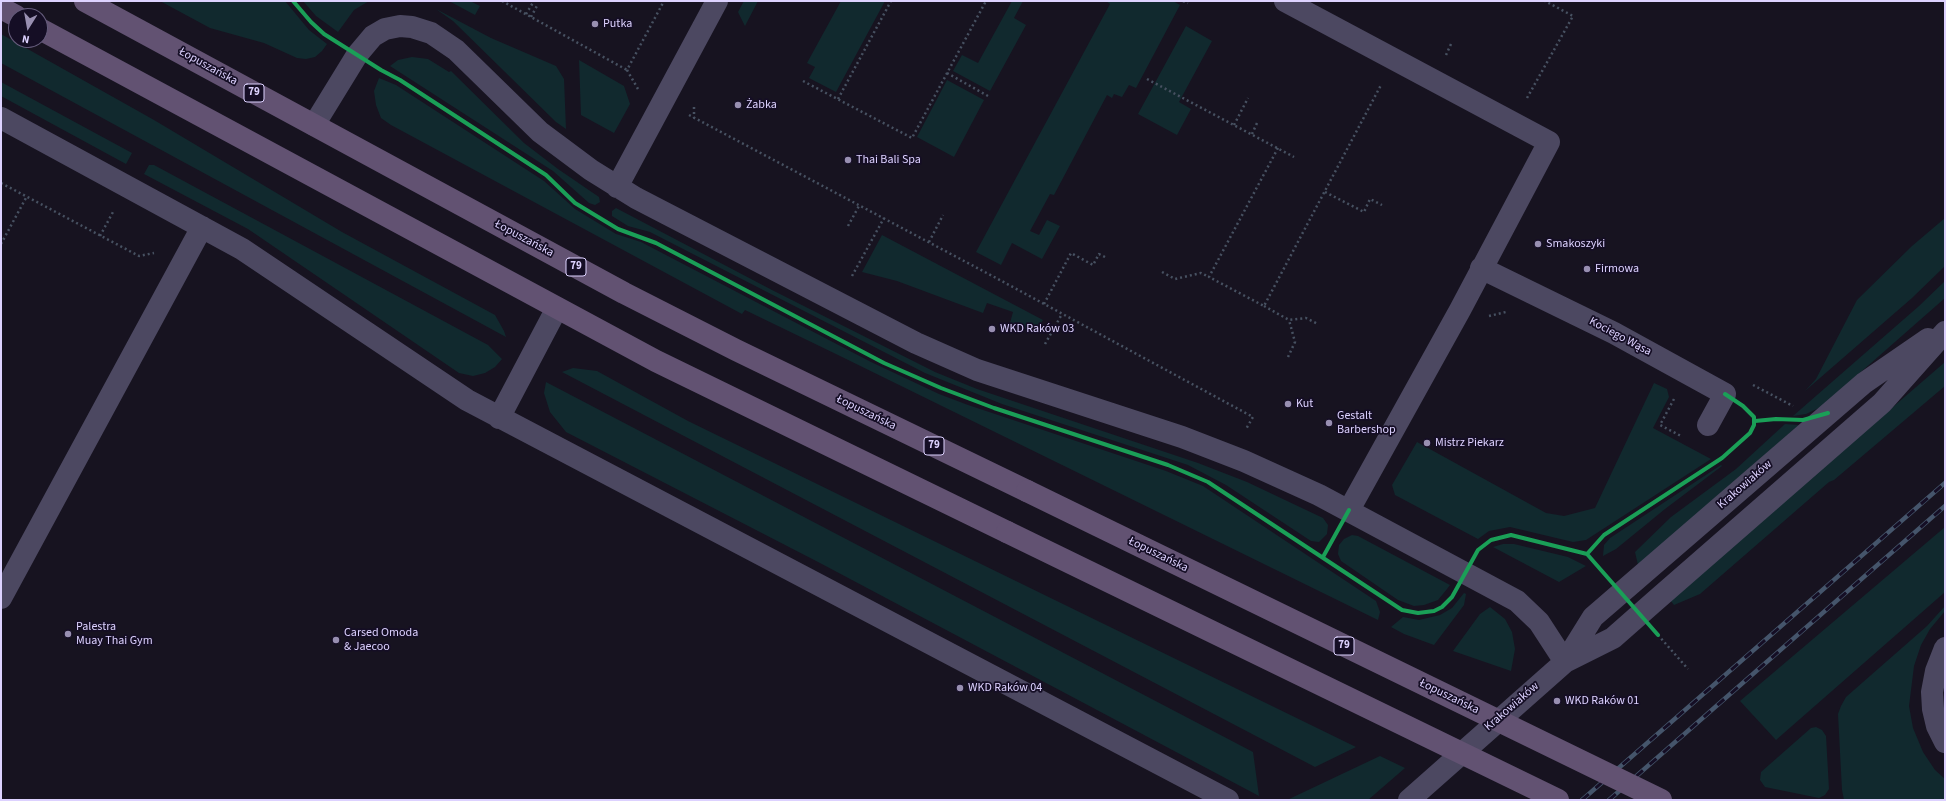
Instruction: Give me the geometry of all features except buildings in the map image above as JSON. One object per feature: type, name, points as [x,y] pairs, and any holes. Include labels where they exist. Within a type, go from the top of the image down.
[{"type":"main road","name":"Łopuszańska","points":[[85,1],[701,332],[1661,800]]},
{"type":"main road","points":[[48,33],[676,371],[1558,800]]},
{"type":"street","points":[[617,187],[717,1]]},
{"type":"street","points":[[1285,1],[1549,142],[1482,268],[1348,510]]},
{"type":"street","points":[[314,125],[357,55],[369,40],[385,29],[400,26],[412,27],[431,33],[448,44],[540,132],[569,155],[617,187],[916,343],[970,367],[1182,438],[1244,461],[1348,510],[1517,601],[1539,622],[1565,662]]},
{"type":"street","points":[[1,118],[242,249],[448,389],[499,418],[1228,800]]},
{"type":"street","points":[[1,598],[202,227]]},
{"type":"street","name":"Kociego Wąsa","points":[[1482,268],[1614,333],[1725,394],[1708,424]]},
{"type":"street","points":[[499,418],[557,308]]},
{"type":"street","name":"Krakowiaków","points":[[1565,662],[1593,617],[1864,383],[1945,328]]},
{"type":"street","name":"Krakowiaków","points":[[1409,800],[1478,737],[1565,662],[1613,638],[1882,403],[1945,332]]},
{"type":"street","points":[[1945,648],[1936,671],[1932,692],[1933,709],[1945,742]]},
{"type":"path","points":[[502,1],[627,70],[636,88],[884,218],[1253,417],[1246,429]]},
{"type":"path","points":[[526,14],[534,1]]},
{"type":"path","points":[[627,70],[664,1]]},
{"type":"path","points":[[838,99],[891,1]]},
{"type":"path","points":[[803,81],[912,138],[986,1]]},
{"type":"path","points":[[1184,1],[1188,3]]},
{"type":"path","points":[[1527,99],[1573,16],[1545,1]]},
{"type":"path","points":[[531,17],[538,4]]},
{"type":"path","points":[[947,73],[988,96]]},
{"type":"path","points":[[1148,79],[1294,157]]},
{"type":"path","points":[[1264,306],[1382,86],[1380,81]]},
{"type":"path","points":[[1234,125],[1248,98]]},
{"type":"path","points":[[1252,134],[1257,124]]},
{"type":"path","points":[[1209,277],[1278,148]]},
{"type":"path","points":[[1,183],[139,256],[155,253]]},
{"type":"path","points":[[1325,192],[1364,212],[1370,199],[1382,205]]},
{"type":"path","points":[[1,244],[27,196]]},
{"type":"path","points":[[100,236],[116,206]]},
{"type":"path","points":[[848,226],[859,206]]},
{"type":"path","points":[[929,242],[943,215]]},
{"type":"path","points":[[852,276],[884,218]]},
{"type":"path","points":[[1044,304],[1071,253],[1093,265],[1099,254],[1105,257]]},
{"type":"path","points":[[1162,272],[1175,279],[1201,273],[1289,320],[1306,318],[1318,324]]},
{"type":"path","points":[[1045,344],[1062,314]]},
{"type":"path","points":[[1288,356],[1295,342],[1289,320]]},
{"type":"path","points":[[1640,614],[1688,669]]},
{"type":"green space","points":[[160,1],[285,1],[309,30],[327,44],[315,57],[306,59],[297,58],[264,43],[210,28]]},
{"type":"green space","points":[[303,1],[369,1],[354,10],[338,32],[316,16]]},
{"type":"green space","points":[[449,1],[470,1],[480,6],[475,15]]},
{"type":"green space","points":[[744,1],[758,1],[745,26],[738,12]]},
{"type":"green space","points":[[841,1],[885,1],[836,92],[809,78],[815,67],[807,63]]},
{"type":"green space","points":[[1012,1],[1023,1],[1014,18],[1026,25],[990,91],[953,71],[962,55],[978,63]]},
{"type":"green space","points":[[1106,1],[1173,1],[1180,5],[1136,88],[1129,85],[1122,97],[1114,94],[1112,98],[1107,95],[1054,195],[1050,194],[1030,231],[1039,235],[1047,220],[1060,226],[1042,259],[1012,243],[1001,265],[976,252],[1110,4]]},
{"type":"green space","points":[[436,9],[491,38],[556,66],[564,79],[566,129],[556,122],[453,21]]},
{"type":"green space","points":[[1186,26],[1212,41],[1179,102],[1191,109],[1177,135],[1138,114]]},
{"type":"green space","points":[[1,34],[8,38],[8,48],[26,48],[154,120],[342,232],[495,315],[506,337],[1,63]]},
{"type":"green space","points":[[412,57],[428,59],[449,72],[451,71],[524,143],[558,169],[599,197],[600,202],[595,205],[589,203],[553,171],[390,66],[398,60]]},
{"type":"green space","points":[[579,60],[624,86],[630,104],[614,133],[581,115]]},
{"type":"green space","points":[[379,78],[396,85],[544,181],[575,209],[616,234],[641,242],[871,362],[939,394],[968,405],[1166,471],[1203,486],[1376,601],[1380,612],[1378,620],[745,310],[742,314],[391,125],[381,118],[376,105],[374,91]]},
{"type":"green space","points":[[947,80],[984,100],[954,157],[917,137]]},
{"type":"green space","points":[[1,82],[132,153],[126,164],[1,96]]},
{"type":"green space","points":[[149,165],[154,165],[488,345],[502,359],[495,367],[485,373],[473,376],[459,373],[248,229],[144,174]]},
{"type":"green space","points":[[616,208],[772,290],[935,372],[977,389],[1198,463],[1247,482],[1323,518],[1328,525],[1327,534],[1319,542],[1311,541],[1226,485],[1188,465],[1002,404],[925,373],[650,232],[628,226],[612,216],[612,211]]},
{"type":"green space","points":[[1945,218],[1945,266],[1912,298],[1805,391],[1816,379],[1857,300],[1912,246]]},
{"type":"green space","points":[[882,235],[1043,320],[1038,329],[1032,331],[1010,323],[1013,312],[987,303],[983,313],[897,281],[862,272]]},
{"type":"green space","points":[[1945,281],[1945,298],[1821,407],[1806,414],[1793,416],[1919,306]]},
{"type":"green space","points":[[1945,362],[1945,386],[1834,480],[1829,482],[1700,594],[1674,605],[1670,600]]},
{"type":"green space","points":[[573,368],[597,371],[688,421],[1356,747],[1315,767],[562,372]]},
{"type":"green space","points":[[546,382],[1253,752],[1259,796],[820,563],[566,432],[550,412],[544,393]]},
{"type":"green space","points":[[1654,383],[1667,389],[1669,397],[1653,428],[1711,459],[1586,540],[1573,542],[1510,527],[1489,531],[1478,539],[1395,495],[1392,485],[1417,442],[1546,513],[1564,516],[1595,508]]},
{"type":"green space","points":[[1785,424],[1799,425],[1638,565],[1635,552],[1671,517],[1736,469]]},
{"type":"green space","points":[[1721,465],[1722,466],[1665,509],[1616,549],[1603,556],[1604,545],[1610,538]]},
{"type":"green space","points":[[1945,527],[1945,592],[1776,740],[1740,701]]},
{"type":"green space","points":[[1352,535],[1358,536],[1450,585],[1438,600],[1424,605],[1414,606],[1398,600],[1341,561],[1338,554],[1339,545],[1344,539]]},
{"type":"green space","points":[[1503,544],[1514,544],[1568,557],[1586,566],[1559,582],[1493,547]]},
{"type":"green space","points":[[1464,593],[1466,594],[1464,605],[1434,645],[1404,634],[1391,627],[1403,617],[1419,620],[1440,615],[1452,608]]},
{"type":"green space","points":[[1945,606],[1945,611],[1930,629],[1921,645],[1914,666],[1909,706],[1913,728],[1923,752],[1935,770],[1945,779],[1945,800],[1844,800],[1842,790],[1838,714],[1841,706],[1846,697],[1927,626]]},
{"type":"green space","points":[[1490,607],[1505,619],[1512,632],[1515,649],[1511,671],[1453,651],[1480,614]]},
{"type":"green space","points":[[1816,727],[1822,730],[1826,736],[1829,789],[1825,795],[1819,798],[1765,787],[1760,780],[1761,772],[1811,728]]},
{"type":"green space","points":[[1380,756],[1405,768],[1368,800],[1287,800]]},
{"type":"railway","points":[[1582,800],[1945,483]]},
{"type":"railway","points":[[1609,800],[1945,506]]},
{"type":"cycle path","points":[[293,1],[311,22],[324,34],[381,70],[400,80],[546,175],[575,203],[618,229],[656,243],[884,363],[941,388],[994,408],[1168,465],[1208,482],[1402,610],[1418,613],[1434,611],[1442,607],[1452,597],[1478,550],[1491,540],[1511,535],[1587,554],[1658,635]]},
{"type":"cycle path","points":[[1587,554],[1604,535],[1722,458],[1750,433],[1754,425],[1754,417],[1743,406],[1725,394]]},
{"type":"cycle path","points":[[1755,421],[1776,419],[1803,420],[1828,413]]},
{"type":"cycle path","points":[[1323,557],[1349,510]]},
{"type":"place","name":"Putka","points":[[595,24]]},
{"type":"place","name":"Żabka","points":[[738,105]]},
{"type":"place","name":"Thai Bali Spa","points":[[848,160]]},
{"type":"place","name":"Smakoszyki","points":[[1538,244]]},
{"type":"place","name":"Firmowa","points":[[1587,269]]},
{"type":"place","name":"WKD Raków 03","points":[[992,329]]},
{"type":"place","name":"Kut","points":[[1288,404]]},
{"type":"place","name":"Gestalt Barbershop","points":[[1329,423]]},
{"type":"place","name":"Mistrz Piekarz","points":[[1427,443]]},
{"type":"place","name":"Palestra Muay Thai Gym","points":[[68,634]]},
{"type":"place","name":"Carsed Omoda & Jaecoo","points":[[336,640]]},
{"type":"place","name":"WKD Raków 04","points":[[960,688]]},
{"type":"place","name":"WKD Raków 01","points":[[1557,701]]}]
